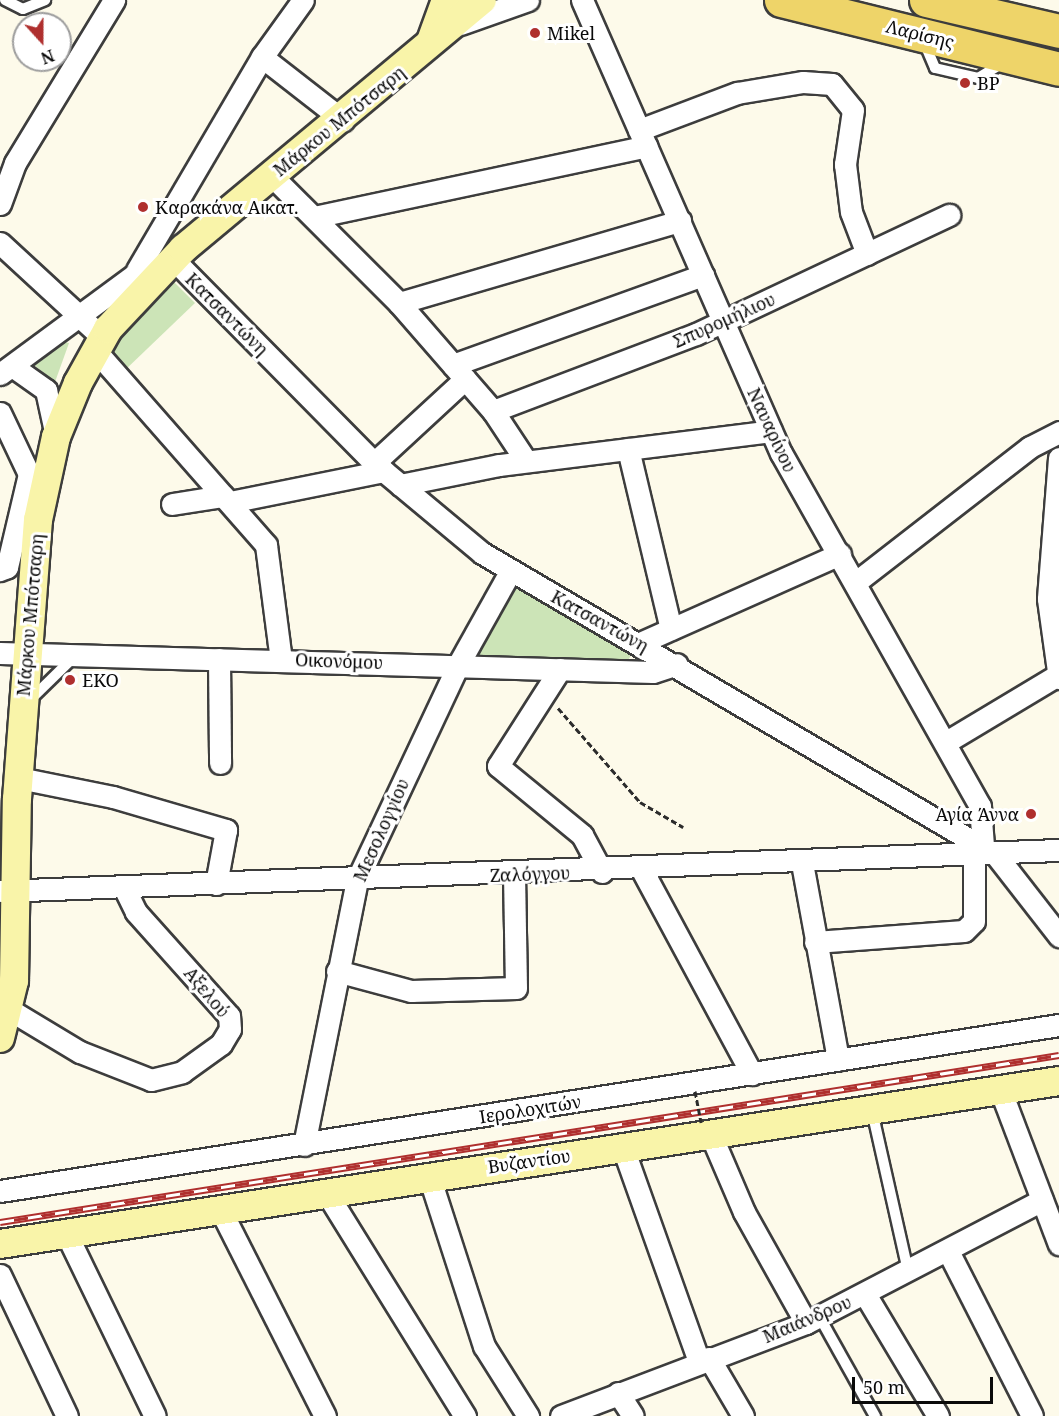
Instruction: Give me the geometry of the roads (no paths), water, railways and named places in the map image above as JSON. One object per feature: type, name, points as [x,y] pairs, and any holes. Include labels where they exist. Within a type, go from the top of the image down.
[{"type":"main road","name":"Λαρίσης","points":[[781,0],[1059,69]]},
{"type":"main road","name":"Λαρίσης","points":[[926,0],[1059,32]]},
{"type":"street","points":[[0,204],[15,163],[114,0]]},
{"type":"street","points":[[137,270],[262,57],[303,0]]},
{"type":"street","name":"Μάρκου Μπότσαρη","points":[[0,1038],[5,1006],[12,792],[22,708],[13,653],[32,599],[38,520],[56,437],[98,343],[173,259],[195,239],[427,49],[450,13],[482,0]]},
{"type":"street","points":[[450,13],[528,0]]},
{"type":"street","name":"Ναυαρίνου","points":[[582,0],[771,431],[946,742],[985,818],[984,852],[975,915],[964,931],[815,942]]},
{"type":"street","points":[[262,57],[343,120]]},
{"type":"street","points":[[314,217],[643,138],[730,95],[817,81],[836,86],[853,110],[845,164],[851,212],[867,254]]},
{"type":"street","points":[[272,176],[399,303],[493,411],[526,461]]},
{"type":"street","name":"Σπυρομήλιου","points":[[493,411],[723,321],[949,215]]},
{"type":"street","points":[[399,303],[680,221]]},
{"type":"street","name":"Μάρκου Μπότσαρη","points":[[6,370],[137,270],[195,239]]},
{"type":"street","points":[[0,243],[79,315],[98,343],[266,545],[276,587],[281,660]]},
{"type":"street","name":"Κατσαντώνη","points":[[173,259],[386,473],[510,572],[677,664],[984,852],[1059,936]]},
{"type":"street","points":[[386,473],[459,372],[703,275]]},
{"type":"street","points":[[6,370],[46,390],[56,437]]},
{"type":"street","points":[[0,413],[29,474],[2,564],[32,599]]},
{"type":"street","points":[[171,504],[227,499],[386,473],[526,461],[771,431]]},
{"type":"street","points":[[856,582],[1030,447],[1059,432]]},
{"type":"street","points":[[628,449],[671,629]]},
{"type":"street","points":[[946,742],[1059,677],[1054,612],[1059,458]]},
{"type":"street","points":[[640,643],[840,554]]},
{"type":"street","name":"Μεσολογγίου","points":[[304,1145],[357,880],[458,665],[510,572]]},
{"type":"street","name":"Οικονόμου","points":[[13,653],[653,672],[677,664]]},
{"type":"street","points":[[219,659],[220,763]]},
{"type":"street","points":[[560,669],[498,766],[582,835],[602,872]]},
{"type":"street","points":[[12,792],[113,797],[226,830],[216,884]]},
{"type":"street","name":"Ζαλόγγου","points":[[8,891],[602,872],[1059,850]]},
{"type":"street","points":[[802,863],[838,1060]]},
{"type":"street","points":[[642,870],[752,1074]]},
{"type":"street","points":[[338,971],[411,991],[516,988],[514,874]]},
{"type":"street","name":"Αξελού","points":[[5,1006],[68,1046],[151,1080],[182,1072],[221,1044],[230,1029],[229,1016],[136,912],[124,887]]},
{"type":"street","name":"Ιερολοχιτών","points":[[0,1191],[1059,1025]]},
{"type":"street","name":"Βυζαντίου","points":[[0,1244],[429,1176],[623,1148],[706,1129],[872,1111],[1059,1081]]},
{"type":"street","points":[[1000,1089],[1059,1244]]},
{"type":"street","points":[[706,1129],[744,1212],[812,1319]]},
{"type":"street","points":[[623,1148],[704,1359],[742,1416]]},
{"type":"street","points":[[429,1176],[488,1355],[528,1416]]},
{"type":"street","points":[[326,1192],[465,1416]]},
{"type":"street","name":"Μαιάνδρου","points":[[561,1416],[812,1319],[865,1294],[1042,1200]]},
{"type":"street","points":[[220,1209],[325,1416]]},
{"type":"street","points":[[66,1233],[155,1416]]},
{"type":"street","points":[[948,1251],[1032,1416]]},
{"type":"street","points":[[0,1275],[68,1416]]},
{"type":"street","points":[[865,1294],[938,1416]]},
{"type":"street","points":[[618,1393],[633,1416]]},
{"type":"lane","points":[[5,0],[23,9],[45,0]]},
{"type":"lane","points":[[22,708],[76,655]]},
{"type":"lane","points":[[872,1111],[908,1271]]},
{"type":"lane","points":[[812,1319],[875,1416]]},
{"type":"railway","points":[[0,1222],[1059,1055]]},
{"type":"place","name":"Mikel","points":[[535,33]]},
{"type":"place","name":"BP","points":[[965,83]]},
{"type":"place","name":"Καρακάνα Αικατ.","points":[[143,207]]},
{"type":"place","name":"EKO","points":[[70,680]]},
{"type":"place","name":"Αγία Άννα","points":[[1031,814]]}]
